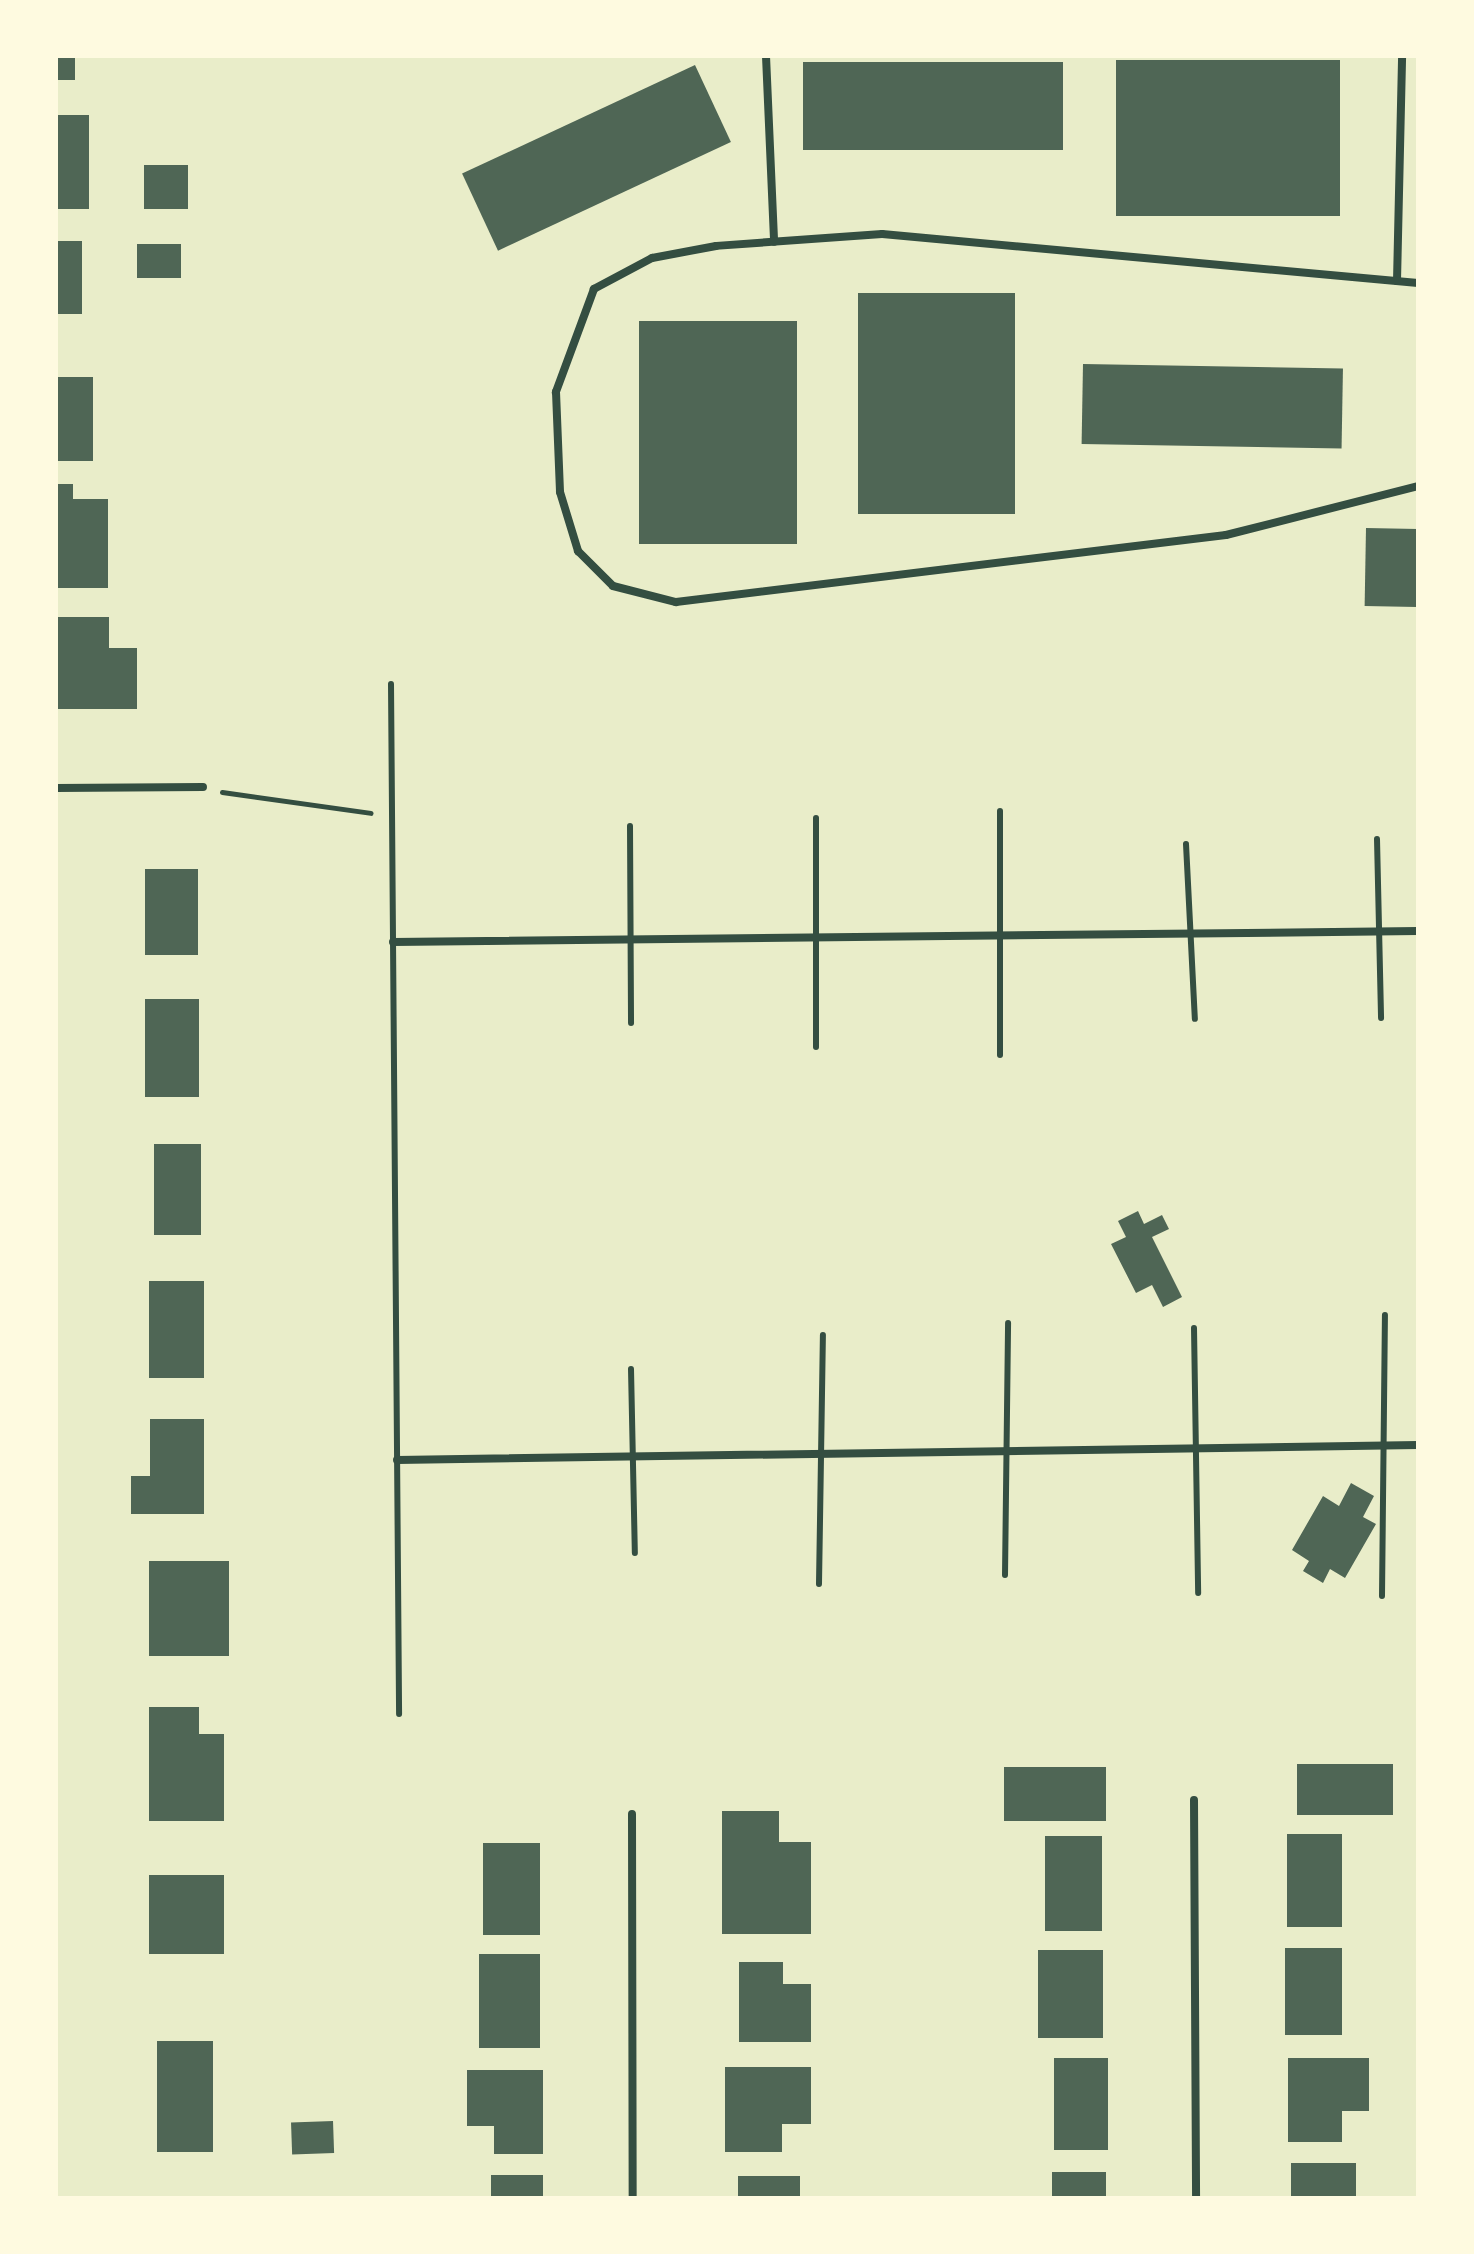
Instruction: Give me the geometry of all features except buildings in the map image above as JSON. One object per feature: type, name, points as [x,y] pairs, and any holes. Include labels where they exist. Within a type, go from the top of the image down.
[{"type":"street","points":[[766,56],[774,242]]},
{"type":"street","points":[[1397,281],[1402,56]]},
{"type":"street","points":[[1418,283],[882,234],[774,242],[652,258],[594,289],[556,392],[560,492],[578,551],[613,586],[676,602],[1071,558],[1226,535],[1418,486]]},
{"type":"street","points":[[56,788],[203,787]]},
{"type":"street","points":[[393,942],[1418,931]]},
{"type":"street","points":[[397,1460],[1196,1452],[1418,1445]]},
{"type":"street","points":[[1194,1800],[1196,2198]]},
{"type":"street","points":[[632,1814],[633,2198]]},
{"type":"lane","points":[[391,684],[399,1714]]},
{"type":"lane","points":[[1000,811],[1000,1055]]},
{"type":"lane","points":[[816,818],[816,1047]]},
{"type":"lane","points":[[630,826],[631,1023]]},
{"type":"lane","points":[[1377,839],[1384,931],[1381,1018]]},
{"type":"lane","points":[[1186,844],[1185,933],[1195,1019]]},
{"type":"lane","points":[[1382,1596],[1385,1315]]},
{"type":"lane","points":[[1005,1575],[1008,1323]]},
{"type":"lane","points":[[1194,1328],[1198,1593]]},
{"type":"lane","points":[[819,1584],[823,1335]]},
{"type":"lane","points":[[631,1369],[635,1553]]},
{"type":"path","points":[[203,787],[392,812]]}]
